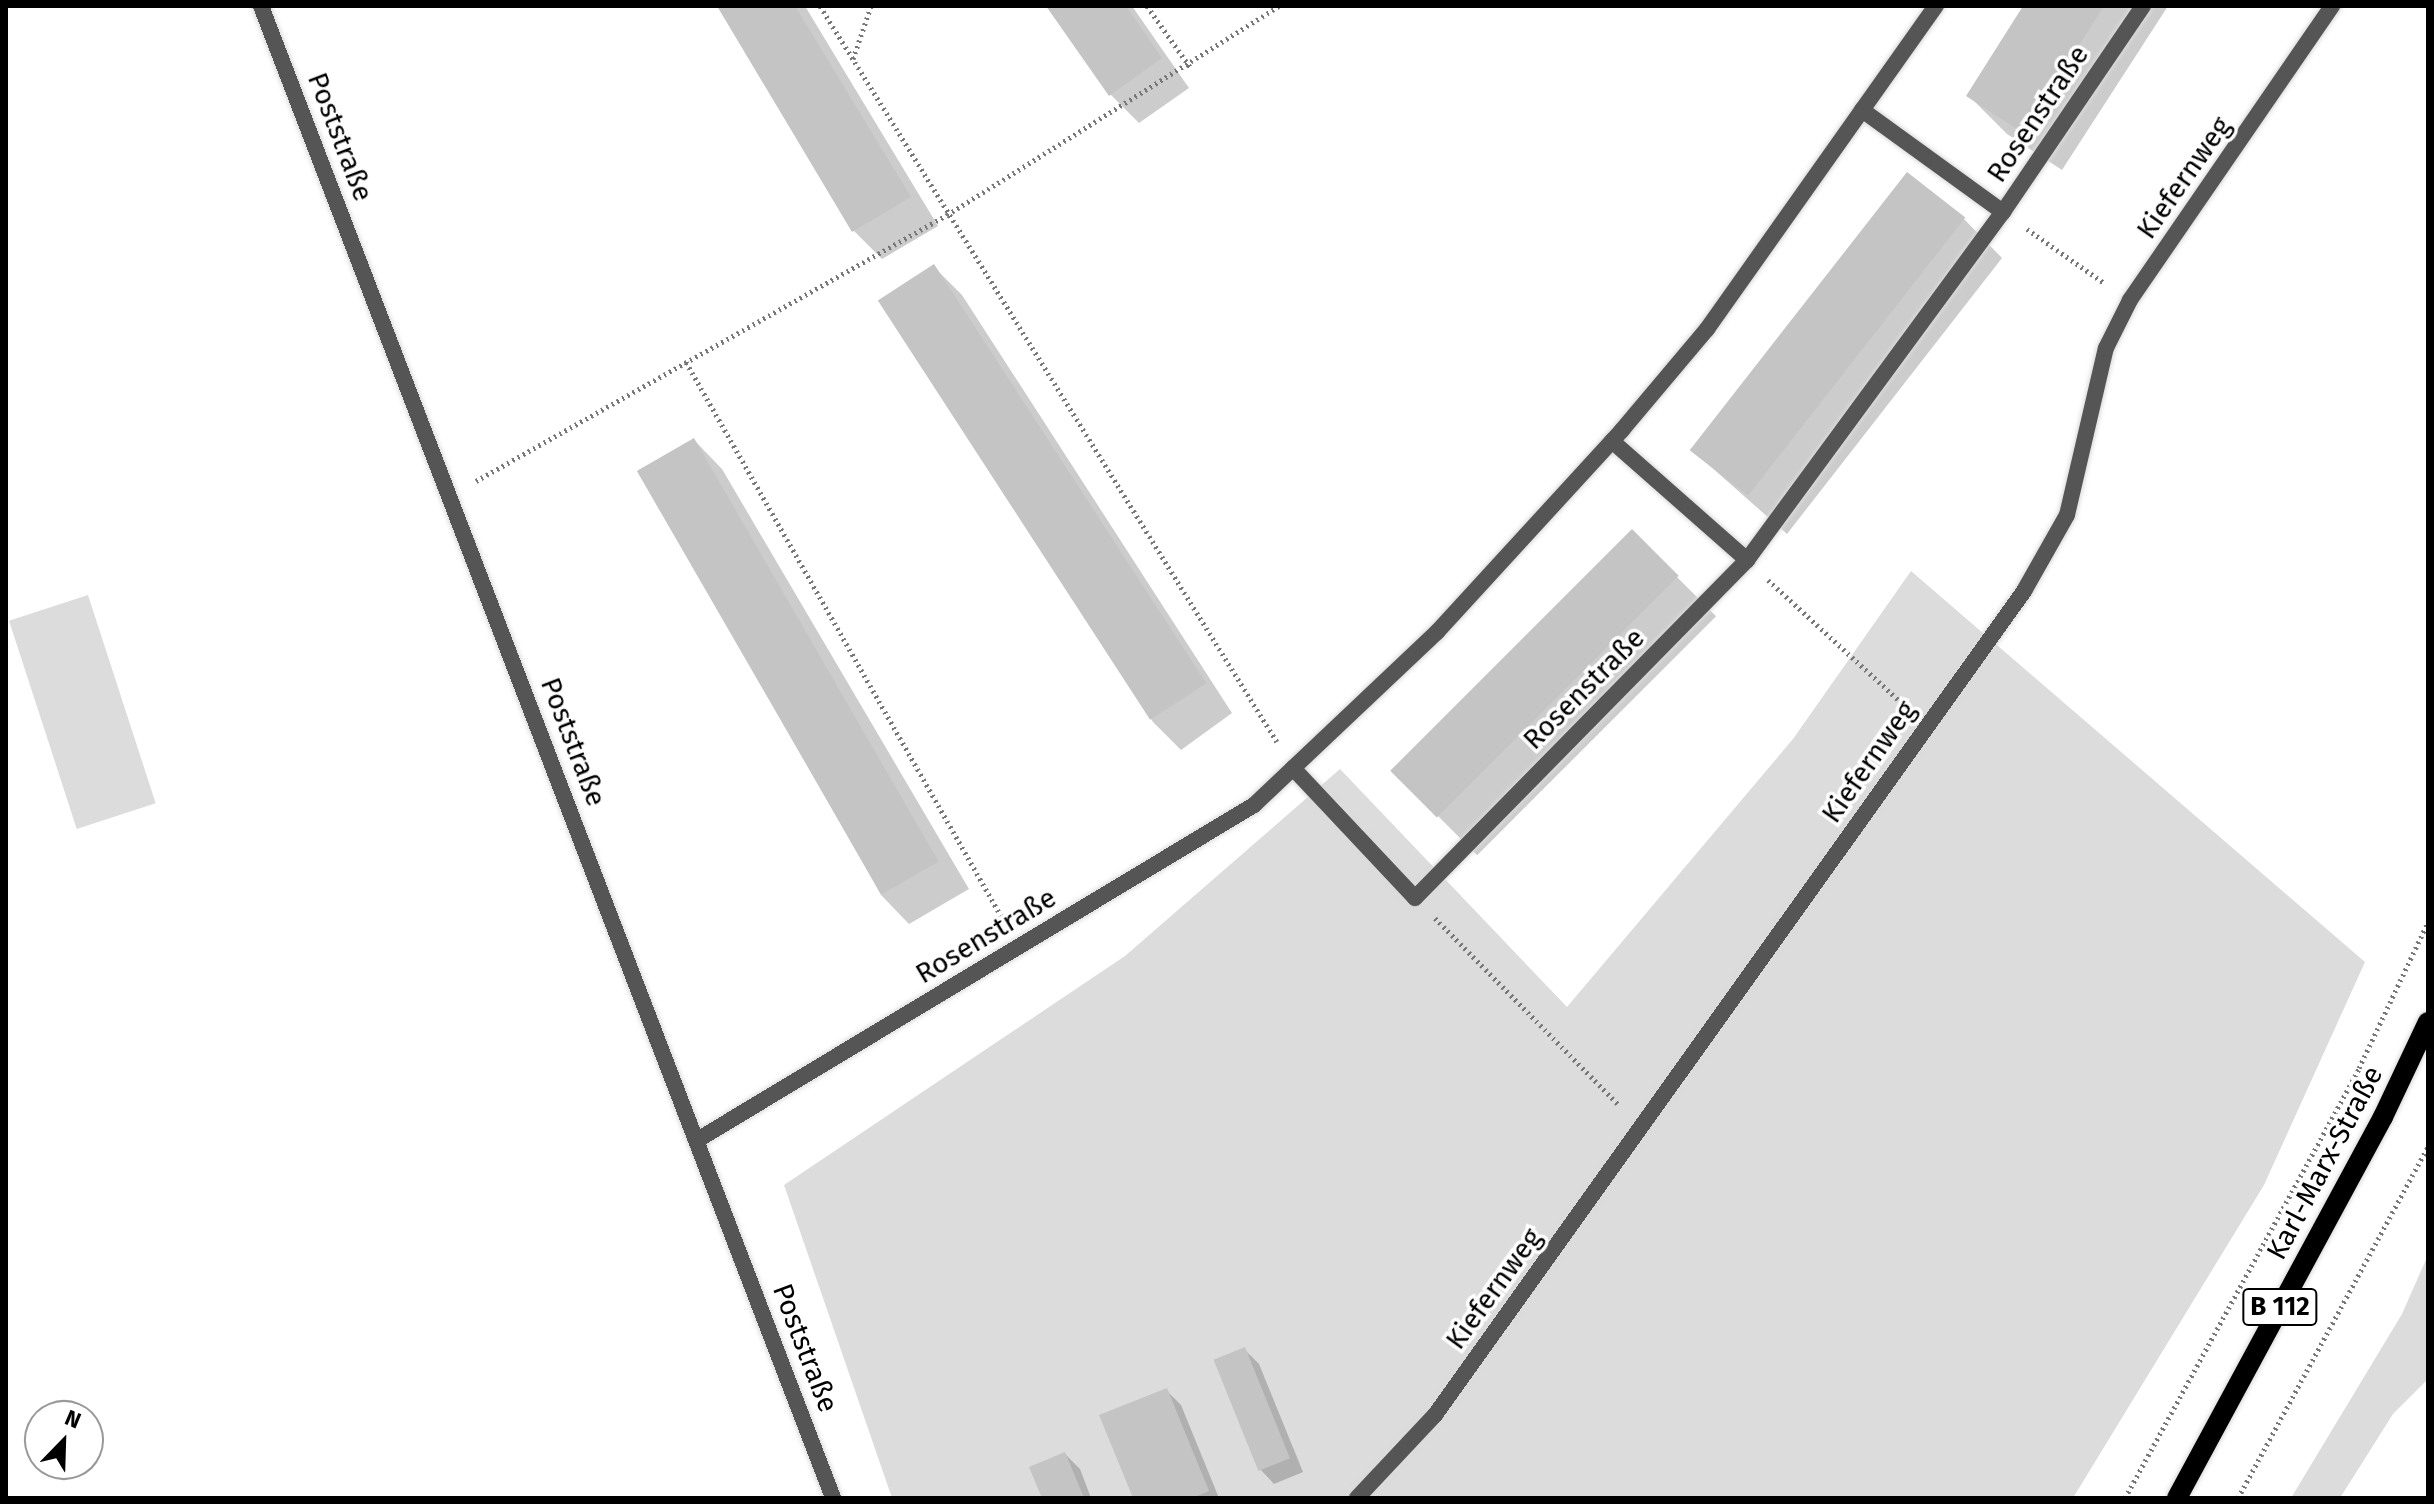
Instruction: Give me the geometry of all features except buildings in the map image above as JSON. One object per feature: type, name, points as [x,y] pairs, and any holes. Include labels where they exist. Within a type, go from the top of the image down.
[{"type":"main road","name":"Karl-Marx-Straße","points":[[2177,1498],[2383,1117],[2428,1022]]},
{"type":"street","name":"Poststraße","points":[[261,6],[699,1139],[833,1498]]},
{"type":"street","name":"Rosenstraße","points":[[1415,898],[1747,560],[2003,212],[2143,6]]},
{"type":"street","name":"Kiefernweg","points":[[1357,1498],[1435,1415],[2024,591],[2067,515],[2106,348],[2130,300],[2332,6]]},
{"type":"street","name":"Rosenstraße","points":[[699,1139],[1254,805],[1437,632],[1612,441],[1707,329],[1933,7]]},
{"type":"street","name":"Rosenstraße","points":[[1862,110],[2003,212]]},
{"type":"street","points":[[1612,441],[1747,560]]},
{"type":"street","points":[[1293,768],[1415,898]]},
{"type":"path","points":[[820,6],[1293,768]]},
{"type":"path","points":[[853,60],[871,6]]},
{"type":"path","points":[[1147,6],[1190,67]]},
{"type":"path","points":[[450,495],[947,215],[1190,67],[1279,6]]},
{"type":"path","points":[[2003,212],[2130,300]]},
{"type":"path","points":[[686,362],[1018,947]]},
{"type":"path","points":[[1747,560],[1926,726]]},
{"type":"path","points":[[1415,898],[1643,1128]]},
{"type":"path","points":[[2125,1498],[2359,1068],[2428,922]]},
{"type":"path","points":[[2238,1498],[2428,1146]]},
{"type":"shaded area","points":[[1911,571],[2365,962],[2264,1185],[2073,1498],[892,1498],[784,1185],[1125,956],[1340,769],[1567,1007],[1793,739]]},
{"type":"shaded area","points":[[88,595],[156,803],[77,829],[9,621]]},
{"type":"shaded area","points":[[2428,1255],[2428,1379],[2393,1414],[2340,1498],[2291,1498],[2402,1314]]}]
